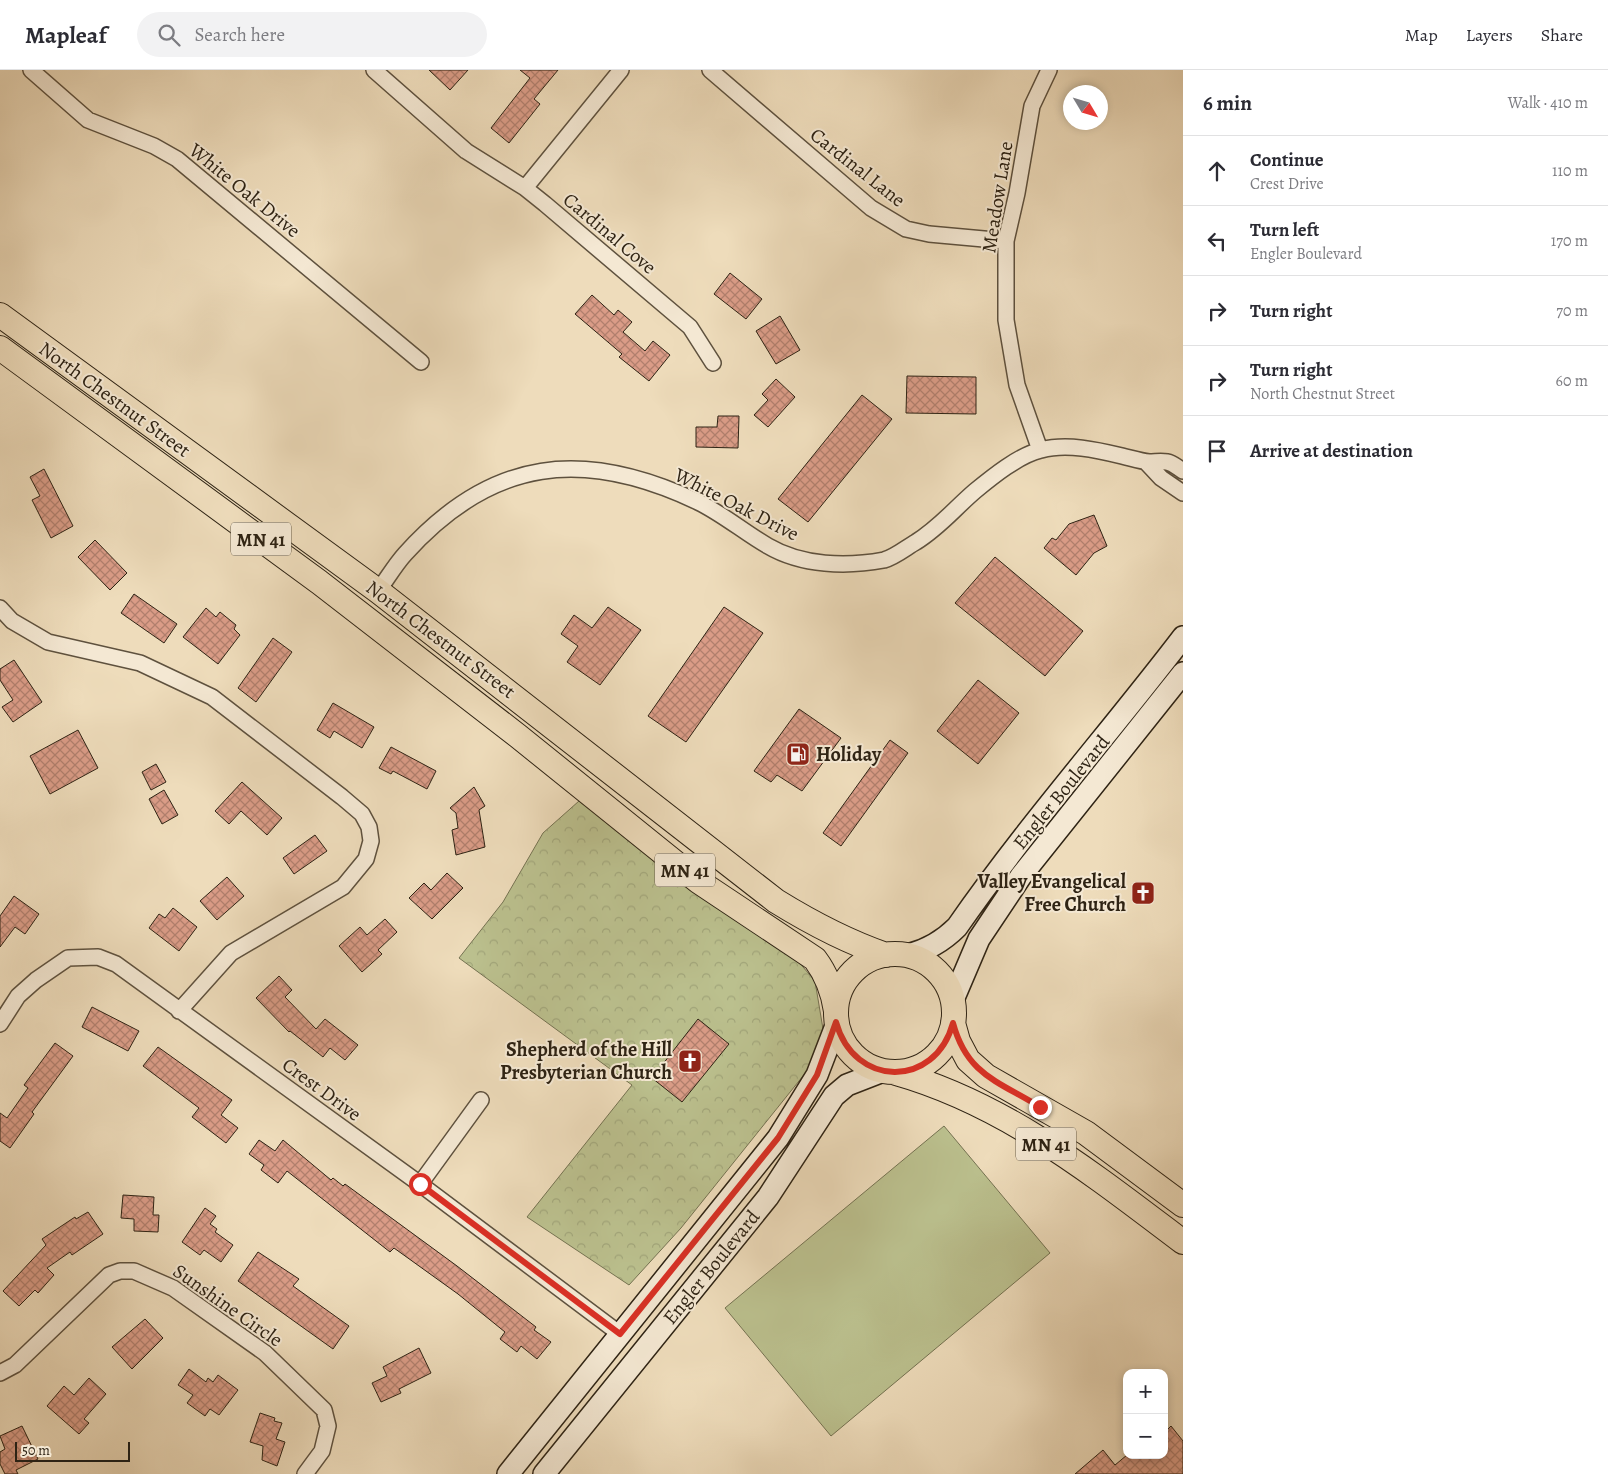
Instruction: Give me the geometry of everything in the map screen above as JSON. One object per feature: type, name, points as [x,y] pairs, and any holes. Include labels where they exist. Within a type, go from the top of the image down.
[{"type":"main road","name":"North Chestnut Street","points":[[0,315],[378,591],[776,900],[799,915],[870,950],[897,955]]},
{"type":"main road","name":"North Chestnut Street","points":[[0,348],[318,582],[518,736],[698,881],[815,959],[823,970],[833,992],[836,1017]]},
{"type":"main road","name":"Engler Boulevard","points":[[897,955],[929,949],[946,938],[957,927],[1022,840],[1126,712],[1183,637]]},
{"type":"main road","name":"Engler Boulevard","points":[[953,1012],[980,939],[1021,876],[1183,673]]},
{"type":"main road","points":[[836,1017],[841,988],[847,978],[864,963],[897,955]]},
{"type":"main road","name":"MN 41","points":[[897,955],[928,964],[937,971],[947,984],[958,1041],[968,1060],[986,1076],[1086,1133],[1183,1206]]},
{"type":"main road","points":[[889,1072],[918,1068],[928,1062],[945,1045],[953,1012]]},
{"type":"main road","name":"MN 41","points":[[836,1017],[845,1045],[852,1054],[866,1064],[968,1098],[997,1113],[1068,1157],[1183,1242]]},
{"type":"main road","name":"Engler Boulevard","points":[[508,1474],[778,1138],[817,1075],[836,1017]]},
{"type":"main road","name":"Engler Boulevard","points":[[544,1474],[768,1197],[834,1096],[848,1085],[889,1072]]},
{"type":"street","name":"White Oak Drive","points":[[31,70],[88,120],[154,146],[177,159],[421,362]]},
{"type":"street","name":"Cardinal Cove","points":[[374,70],[466,151],[525,188],[690,327],[713,363]]},
{"type":"street","points":[[525,188],[621,70]]},
{"type":"street","name":"Cardinal Lane","points":[[710,70],[864,202],[906,229],[929,234],[1006,241]]},
{"type":"street","name":"Meadow Lane","points":[[1040,450],[1017,386],[1006,320],[1006,241],[1017,193],[1032,106],[1049,70]]},
{"type":"street","name":"White Oak Drive","points":[[378,591],[404,555],[430,529],[461,504],[489,486],[536,472],[569,468],[608,470],[667,489],[701,503],[771,548],[803,560],[834,565],[886,560],[931,533],[958,510],[974,492],[1007,467],[1040,450],[1064,447],[1098,450],[1146,462],[1169,462],[1183,471]]},
{"type":"street","points":[[1146,462],[1161,478],[1183,493]]},
{"type":"street","points":[[0,608],[12,621],[48,642],[140,663],[212,697],[362,814],[370,827],[371,841],[366,859],[343,888],[231,953],[179,1011]]},
{"type":"street","name":"Crest Drive","points":[[0,1024],[18,996],[36,980],[68,958],[98,957],[116,964],[420,1184],[620,1334]]},
{"type":"street","points":[[420,1184],[481,1100]]},
{"type":"street","name":"Sunshine Circle","points":[[0,1373],[15,1365],[109,1275],[120,1270],[145,1274],[173,1288],[266,1353],[324,1410],[328,1426],[322,1452],[305,1474]]},
{"type":"green space","points":[[579,801],[638,840],[791,953],[815,981],[823,1029],[815,1061],[681,1228],[629,1285],[527,1217],[632,1085],[459,958],[503,902],[543,833]]},
{"type":"green space","points":[[944,1126],[1050,1253],[831,1436],[725,1308]]},
{"type":"building","points":[[429,70],[468,70],[450,90]]},
{"type":"building","points":[[520,70],[558,70],[534,99],[540,104],[509,143],[491,128],[530,78]]},
{"type":"building","points":[[730,273],[762,299],[746,319],[714,294]]},
{"type":"building","points":[[592,295],[614,315],[618,310],[632,322],[623,332],[645,351],[653,341],[670,355],[649,381],[619,357],[622,354],[575,314]]},
{"type":"building","points":[[780,316],[800,350],[776,364],[756,331]]},
{"type":"building","points":[[907,376],[976,377],[976,414],[906,413]]},
{"type":"building","points":[[776,379],[795,397],[768,427],[754,415],[768,400],[762,394]]},
{"type":"building","points":[[862,395],[892,419],[808,522],[778,499]]},
{"type":"building","points":[[718,416],[739,416],[738,448],[696,447],[696,427],[717,427]]},
{"type":"building","points":[[44,469],[73,526],[51,538],[32,500],[40,496],[30,477]]},
{"type":"building","points":[[1094,515],[1107,546],[1094,553],[1076,575],[1044,548],[1052,538],[1056,540],[1069,524]]},
{"type":"building","points":[[95,540],[127,573],[110,590],[78,557]]},
{"type":"building","points":[[995,557],[1083,631],[1045,676],[955,603]]},
{"type":"building","points":[[134,594],[177,624],[164,643],[121,613]]},
{"type":"building","points":[[608,607],[641,630],[600,685],[567,662],[578,646],[561,634],[574,615],[592,628]]},
{"type":"building","points":[[724,607],[763,633],[686,742],[648,716]]},
{"type":"building","points":[[206,608],[216,617],[220,612],[236,625],[234,629],[240,635],[218,664],[183,637]]},
{"type":"building","points":[[273,638],[292,652],[256,702],[238,688]]},
{"type":"building","points":[[14,660],[42,702],[13,722],[2,707],[13,700],[0,680],[0,669]]},
{"type":"building","points":[[978,680],[1019,713],[978,764],[937,731]]},
{"type":"building","points":[[333,703],[374,727],[362,748],[334,731],[330,738],[317,730]]},
{"type":"building","name":"Holiday","points":[[799,709],[841,738],[802,791],[777,775],[771,782],[754,771]]},
{"type":"building","points":[[78,730],[98,768],[50,794],[30,756]]},
{"type":"building","points":[[890,740],[908,753],[841,846],[823,833]]},
{"type":"building","points":[[391,747],[436,771],[427,789],[393,771],[391,774],[379,768]]},
{"type":"building","points":[[156,764],[166,782],[151,790],[142,772]]},
{"type":"building","points":[[242,782],[282,818],[267,835],[241,811],[229,824],[215,811]]},
{"type":"building","points":[[474,787],[485,806],[479,810],[485,847],[456,855],[452,830],[458,828],[456,813],[450,808]]},
{"type":"building","points":[[164,790],[178,815],[162,824],[149,799]]},
{"type":"building","points":[[315,835],[327,851],[294,874],[283,858]]},
{"type":"building","points":[[447,873],[463,888],[432,919],[409,898],[424,883],[431,890]]},
{"type":"building","points":[[227,877],[244,896],[217,920],[200,901]]},
{"type":"building","points":[[14,896],[39,914],[25,934],[15,927],[0,947],[0,916]]},
{"type":"building","points":[[173,908],[197,927],[179,951],[149,928],[159,914],[165,918]]},
{"type":"building","points":[[385,919],[397,932],[378,950],[382,954],[362,972],[339,946],[360,927],[367,935]]},
{"type":"building","points":[[279,976],[292,990],[285,997],[316,1029],[325,1019],[358,1045],[345,1060],[330,1048],[323,1057],[289,1032],[256,998]]},
{"type":"building","points":[[92,1007],[139,1031],[128,1051],[82,1027]]},
{"type":"building","name":"Shepherd of the Hill Presbyterian Church","points":[[698,1019],[729,1044],[682,1102],[652,1078]]},
{"type":"building","points":[[55,1043],[73,1056],[32,1112],[34,1114],[10,1148],[0,1141],[0,1113],[7,1118],[28,1088],[24,1085]]},
{"type":"building","points":[[158,1047],[232,1100],[221,1115],[238,1128],[226,1143],[192,1117],[199,1108],[143,1066]]},
{"type":"building","points":[[259,1140],[275,1151],[283,1140],[331,1180],[333,1178],[343,1186],[345,1184],[457,1266],[536,1327],[534,1330],[551,1342],[537,1359],[521,1346],[517,1352],[500,1339],[505,1332],[458,1294],[394,1248],[390,1252],[287,1171],[278,1183],[261,1170],[264,1165],[249,1154]]},
{"type":"building","points":[[123,1195],[154,1197],[153,1215],[159,1215],[158,1232],[134,1231],[134,1219],[121,1218]]},
{"type":"building","points":[[205,1208],[216,1216],[210,1224],[217,1229],[215,1232],[233,1245],[221,1262],[204,1250],[200,1255],[182,1242]]},
{"type":"building","points":[[88,1212],[103,1234],[72,1255],[70,1252],[47,1268],[54,1275],[38,1293],[35,1290],[19,1306],[3,1291],[46,1245],[42,1239],[75,1217],[76,1219]]},
{"type":"building","points":[[258,1252],[299,1279],[293,1286],[349,1326],[333,1349],[238,1281]]},
{"type":"building","points":[[145,1319],[163,1338],[132,1369],[112,1347]]},
{"type":"building","points":[[419,1348],[431,1373],[399,1389],[401,1393],[381,1402],[372,1383],[387,1376],[383,1367]]},
{"type":"building","points":[[189,1369],[206,1382],[208,1378],[213,1382],[218,1375],[238,1390],[219,1415],[210,1409],[205,1416],[187,1403],[193,1395],[178,1385]]},
{"type":"building","points":[[89,1378],[106,1394],[84,1419],[89,1423],[79,1434],[47,1406],[64,1386],[74,1395]]},
{"type":"building","points":[[260,1413],[275,1418],[274,1421],[282,1423],[276,1439],[285,1442],[277,1466],[262,1460],[263,1446],[250,1442]]},
{"type":"building","points":[[22,1426],[38,1459],[16,1470],[18,1474],[5,1474],[0,1464],[0,1452],[5,1449],[0,1436]]},
{"type":"building","points":[[1171,1426],[1183,1441],[1183,1474],[1075,1474],[1103,1450],[1115,1465],[1123,1458],[1168,1459],[1168,1429]]},
{"type":"place","name":"Holiday","points":[[798,754]]},
{"type":"place","name":"Valley Evangelical Free Church","points":[[1143,893]]},
{"type":"place","name":"Shepherd of the Hill Presbyterian Church","points":[[690,1061]]},
{"type":"route","points":[[420,1184],[620,1334],[778,1138],[817,1075],[836,1022],[845,1045],[861,1062],[883,1071],[895,1072],[918,1068],[928,1062],[945,1045],[953,1023],[958,1041],[968,1060],[986,1076],[1040,1107]]}]
